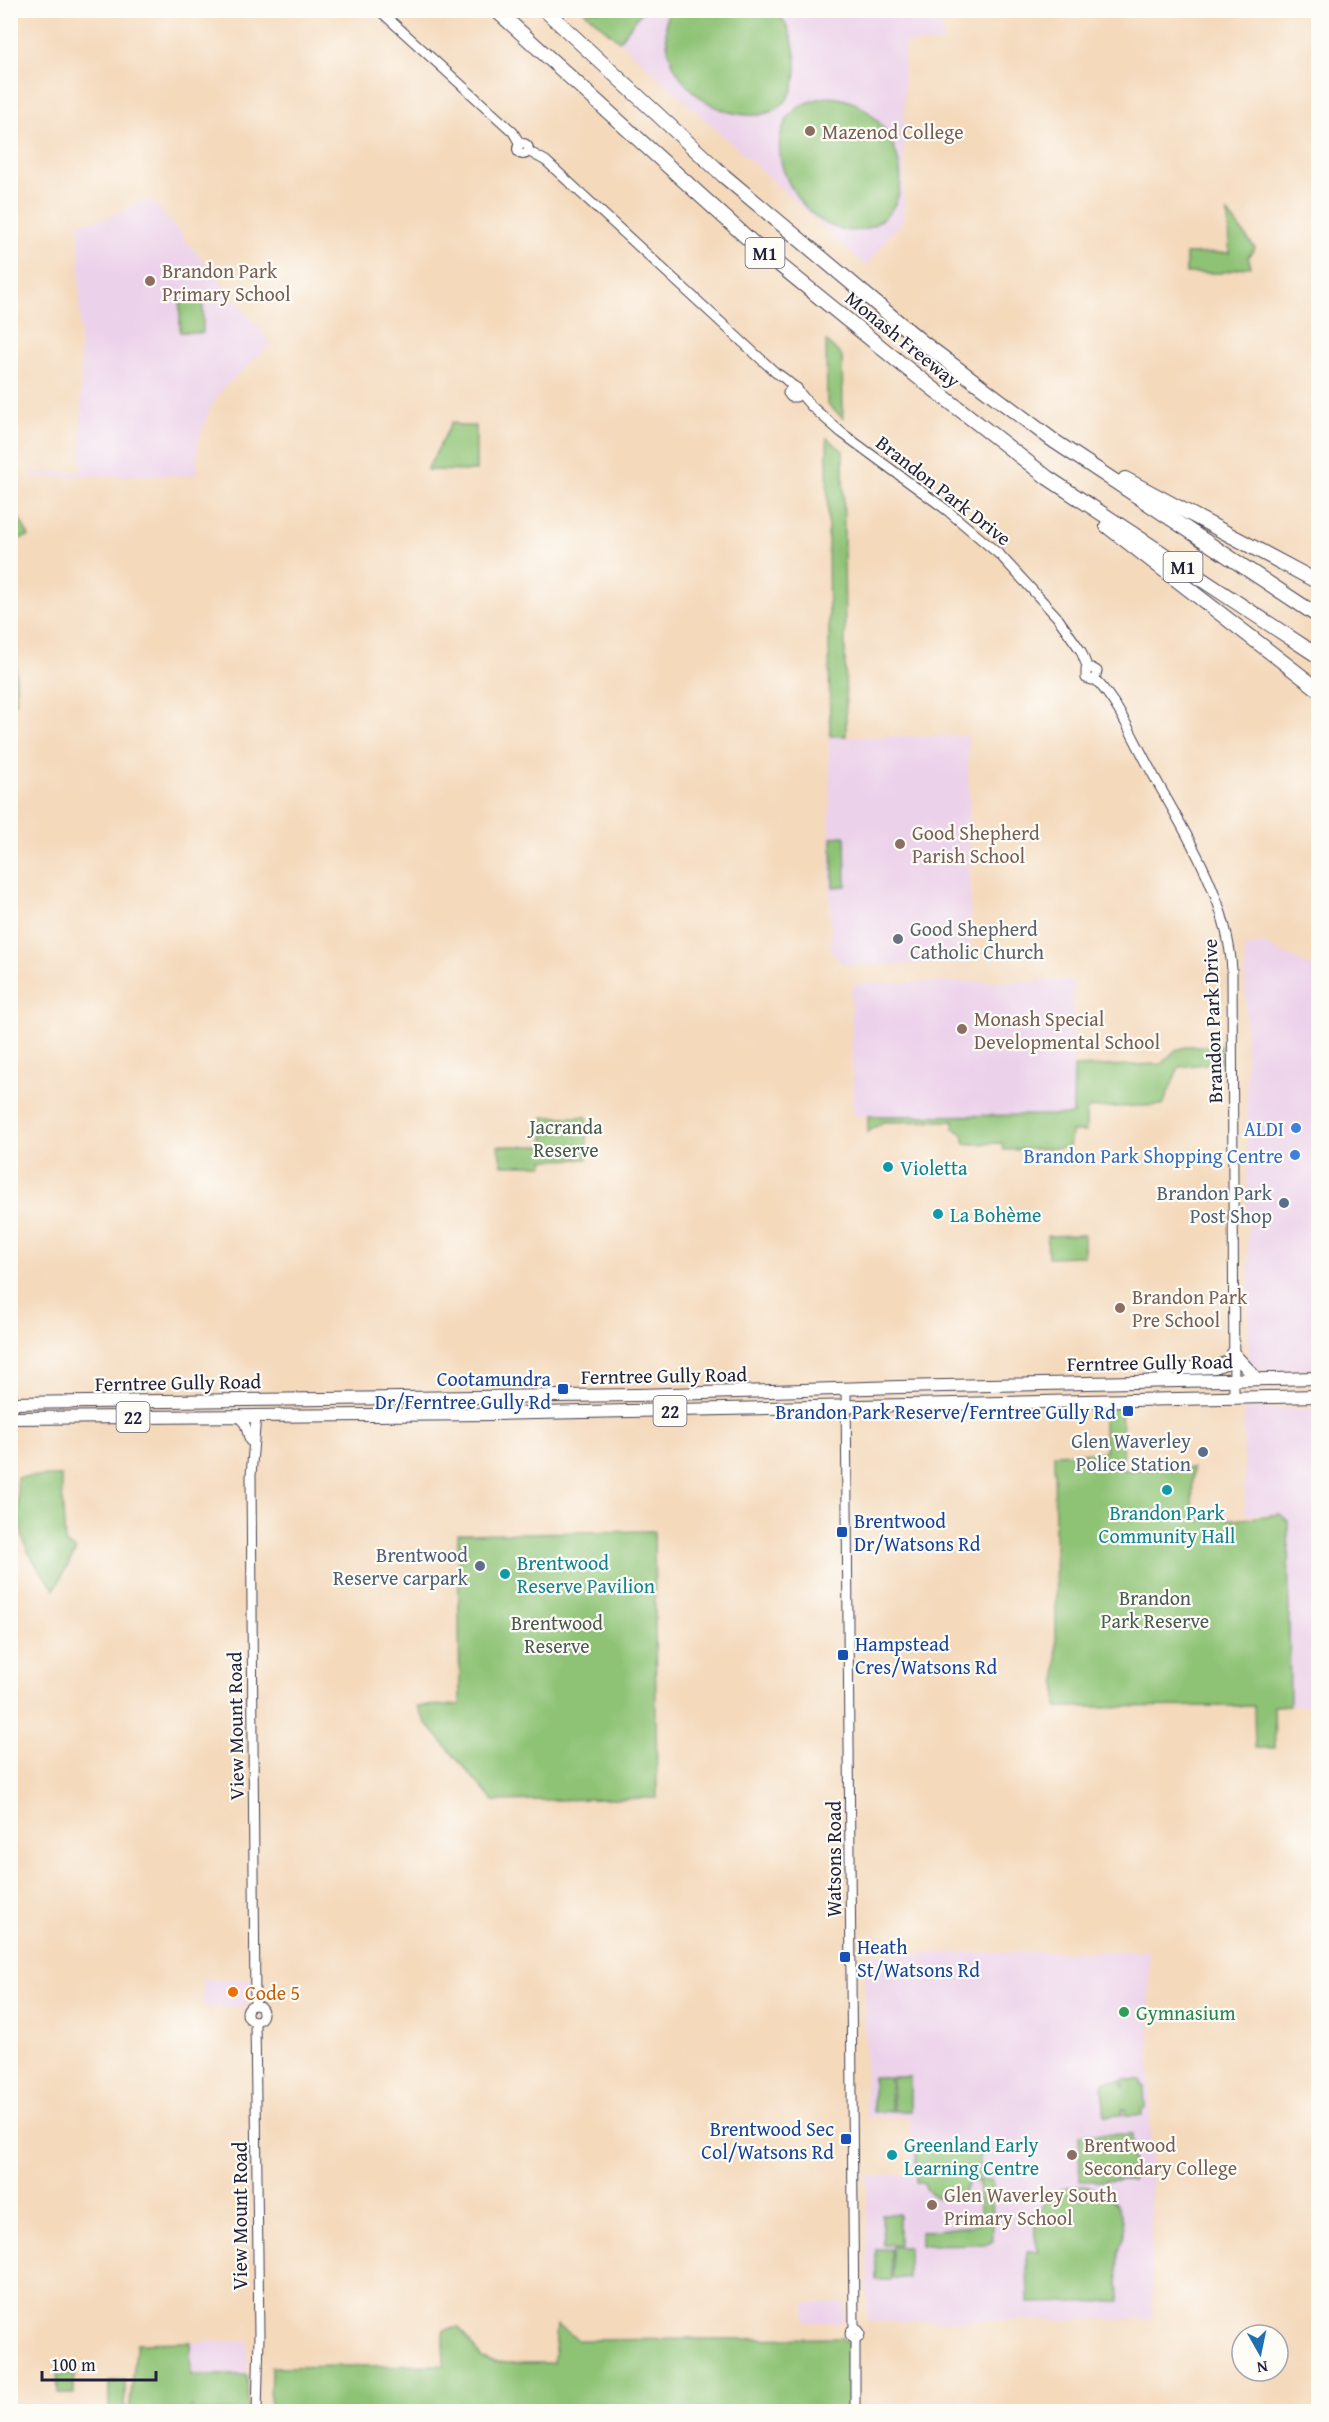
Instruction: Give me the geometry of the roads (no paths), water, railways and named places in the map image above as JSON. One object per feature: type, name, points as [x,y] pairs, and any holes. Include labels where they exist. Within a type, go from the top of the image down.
[{"type":"highway","name":"Monash Freeway","points":[[496,10],[754,244],[904,366],[1048,478],[1318,656]]},
{"type":"highway","name":"Monash Freeway","points":[[544,10],[724,176],[922,342],[1054,441],[1318,616]]},
{"type":"highway","points":[[1054,441],[1318,582]]},
{"type":"highway","points":[[1048,478],[1133,547],[1318,689]]},
{"type":"main road","points":[[1164,1381],[1164,1374],[1169,1369],[1209,1368],[1233,1357],[1242,1360],[1257,1379]]},
{"type":"main road","name":"Ferntree Gully Road","points":[[10,1403],[493,1398],[1318,1378]]},
{"type":"main road","name":"Ferntree Gully Road","points":[[10,1418],[494,1414],[1234,1396],[1318,1396]]},
{"type":"main road","points":[[493,1398],[494,1414]]},
{"type":"main road","points":[[250,1401],[256,1416]]},
{"type":"street","name":"Brandon Park Drive","points":[[379,10],[513,132],[520,144],[519,153],[528,152],[546,161],[783,377],[794,392],[862,449],[948,511],[1000,556],[1057,617],[1082,651],[1088,669],[1085,674],[1086,678],[1095,679],[1115,706],[1209,878],[1227,929],[1232,981],[1234,1396]]},
{"type":"street","name":"Watsons Road","points":[[846,1389],[854,2329],[860,2334],[855,2339],[855,2412]]},
{"type":"street","name":"View Mount Road","points":[[238,1416],[245,1424],[252,1447]]},
{"type":"street","name":"View Mount Road","points":[[256,1416],[252,1447],[255,2005],[250,2006],[247,2012],[249,2018],[255,2021],[259,2336],[257,2412]]},
{"type":"place","name":"Mazenod College","points":[[810,131]]},
{"type":"place","name":"Brandon Park Primary School","points":[[150,281]]},
{"type":"place","name":"Good Shepherd Parish School","points":[[900,844]]},
{"type":"place","name":"Good Shepherd Catholic Church","points":[[898,939]]},
{"type":"place","name":"Monash Special Developmental School","points":[[962,1029]]},
{"type":"place","name":"ALDI","points":[[1296,1128]]},
{"type":"place","name":"Brandon Park Shopping Centre","points":[[1295,1155]]},
{"type":"place","name":"Violetta","points":[[888,1167]]},
{"type":"place","name":"Brandon Park Post Shop","points":[[1284,1203]]},
{"type":"place","name":"La Bohème","points":[[938,1214]]},
{"type":"place","name":"Brandon Park Pre School","points":[[1120,1308]]},
{"type":"place","name":"Cootamundra Dr/Ferntree Gully Rd","points":[[563,1389]]},
{"type":"place","name":"Brandon Park Reserve/Ferntree Gully Rd","points":[[1128,1411]]},
{"type":"place","name":"Glen Waverley Police Station","points":[[1203,1452]]},
{"type":"place","name":"Brandon Park Community Hall","points":[[1167,1490]]},
{"type":"place","name":"Brentwood Dr/Watsons Rd","points":[[842,1532]]},
{"type":"place","name":"Brentwood Reserve carpark","points":[[480,1566]]},
{"type":"place","name":"Brentwood Reserve Pavilion","points":[[505,1574]]},
{"type":"place","name":"Hampstead Cres/Watsons Rd","points":[[843,1655]]},
{"type":"place","name":"Heath St/Watsons Rd","points":[[845,1957]]},
{"type":"place","name":"Code 5","points":[[233,1992]]},
{"type":"place","name":"Gymnasium","points":[[1124,2012]]},
{"type":"place","name":"Brentwood Sec Col/Watsons Rd","points":[[846,2139]]},
{"type":"place","name":"Greenland Early Learning Centre","points":[[892,2155]]},
{"type":"place","name":"Brentwood Secondary College","points":[[1072,2155]]},
{"type":"place","name":"Glen Waverley South Primary School","points":[[932,2205]]},
{"type":"park label","name":"Jacranda Reserve","points":[[566,1138]]},
{"type":"park label","name":"Brandon Park Reserve","points":[[1155,1608]]},
{"type":"park label","name":"Brentwood Reserve","points":[[557,1634]]}]
